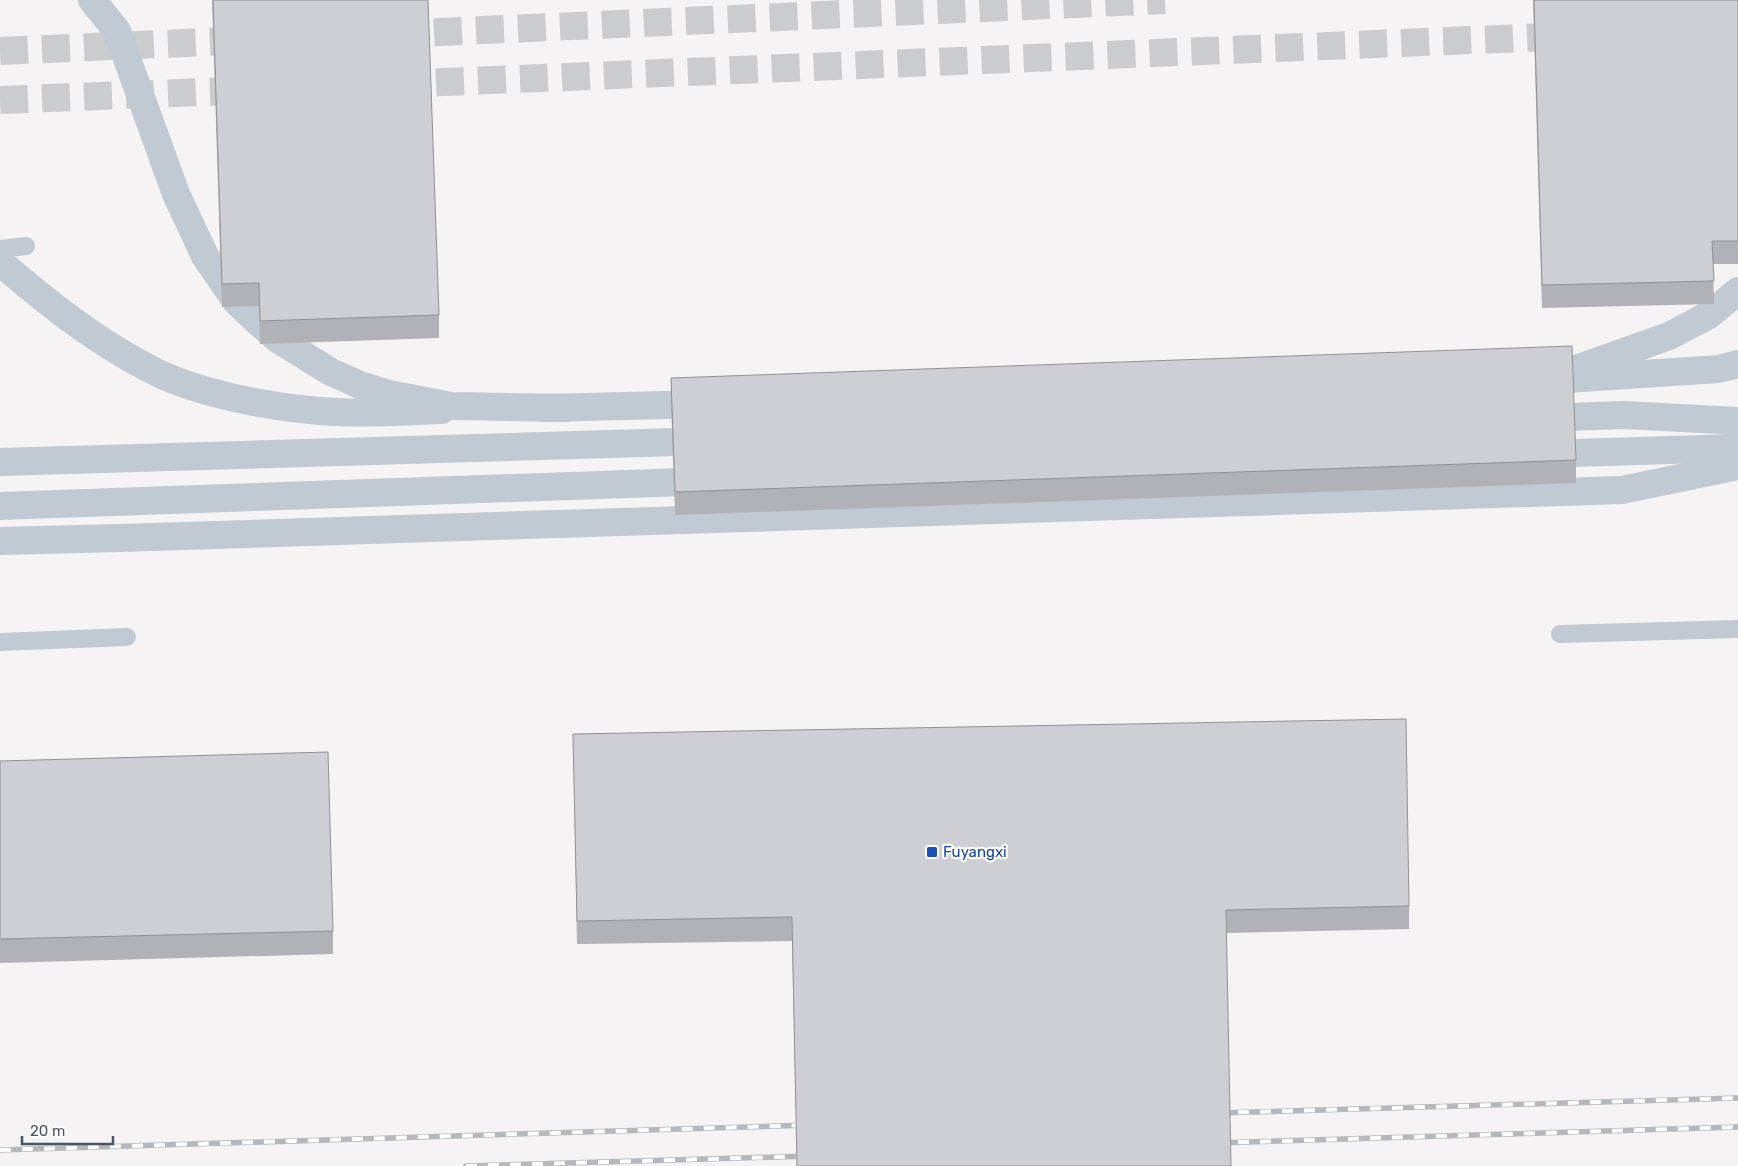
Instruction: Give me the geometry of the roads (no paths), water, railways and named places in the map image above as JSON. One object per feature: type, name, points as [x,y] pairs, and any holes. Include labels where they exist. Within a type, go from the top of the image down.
[{"type":"street","points":[[92,0],[117,31],[176,194],[205,256],[236,301],[258,322],[279,340],[325,368],[360,385],[389,394],[451,406],[567,408]]},
{"type":"street","points":[[0,262],[64,314],[149,369],[187,384],[262,405],[336,412],[737,403]]},
{"type":"street","points":[[1738,291],[1709,315],[1669,336],[1584,367],[1515,383],[1719,369],[1738,364]]},
{"type":"street","points":[[1514,418],[1624,415],[1738,421]]},
{"type":"street","points":[[0,462],[738,440]]},
{"type":"street","points":[[1519,455],[1738,448]]},
{"type":"street","points":[[0,542],[1622,490],[1738,466]]},
{"type":"street","points":[[0,506],[86,501],[733,480]]},
{"type":"street","points":[[0,500],[86,501]]},
{"type":"lane","points":[[0,249],[26,246]]},
{"type":"lane","points":[[1560,634],[1738,629]]},
{"type":"lane","points":[[0,642],[127,636]]},
{"type":"tunnel","points":[[392,34],[1165,0]]},
{"type":"tunnel","points":[[394,84],[1572,36]]},
{"type":"tunnel","points":[[0,51],[252,40]]},
{"type":"tunnel","points":[[0,100],[253,90]]},
{"type":"railway","points":[[1216,1113],[1738,1098]]},
{"type":"railway","points":[[0,1150],[811,1125]]},
{"type":"railway","points":[[1216,1143],[1738,1127]]},
{"type":"railway","points":[[466,1166],[811,1156]]},
{"type":"place","name":"Fuyangxi","points":[[932,852]]}]
